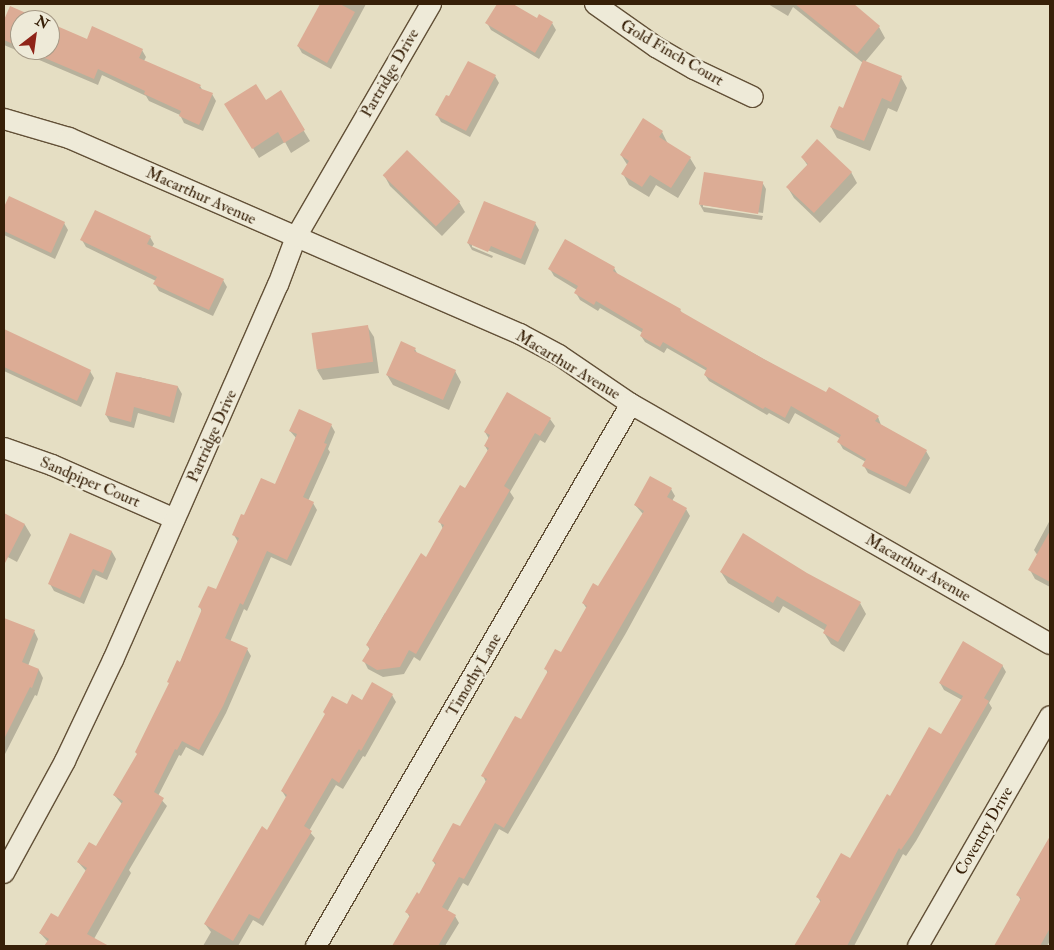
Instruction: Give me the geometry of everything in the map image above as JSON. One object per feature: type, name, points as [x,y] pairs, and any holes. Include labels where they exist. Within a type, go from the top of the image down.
[{"type":"street","name":"Partridge Drive","points":[[4,874],[69,752],[113,660],[278,285],[296,237],[431,4]]},
{"type":"street","name":"Gold Finch Court","points":[[595,4],[656,47],[753,97]]},
{"type":"street","name":"Macarthur Avenue","points":[[4,119],[69,138],[520,334],[559,356],[631,404],[1050,644]]},
{"type":"street","name":"Timothy Lane","points":[[316,946],[631,404]]},
{"type":"street","name":"Sandpiper Court","points":[[4,448],[52,465],[175,518]]},
{"type":"street","name":"Coventry Drive","points":[[918,946],[1050,716]]},
{"type":"building","points":[[320,4],[340,4],[355,12],[327,63],[297,46]]},
{"type":"building","points":[[497,4],[513,4],[537,18],[539,14],[553,22],[535,53],[485,23]]},
{"type":"building","points":[[795,4],[854,4],[880,26],[857,54]]},
{"type":"building","points":[[10,6],[19,10],[10,10],[10,43],[4,40],[4,20]]},
{"type":"building","points":[[92,26],[143,49],[139,58],[201,85],[199,88],[213,93],[199,125],[179,116],[181,111],[144,94],[145,91],[98,69],[94,79],[49,60],[60,60],[60,27],[87,39]]},
{"type":"building","points":[[863,60],[902,76],[891,102],[882,98],[864,141],[830,127],[839,106],[843,108]]},
{"type":"building","points":[[468,61],[496,75],[466,131],[435,115],[446,95],[449,96]]},
{"type":"building","points":[[256,84],[266,100],[281,90],[305,130],[284,143],[278,132],[252,149],[224,104]]},
{"type":"building","points":[[643,118],[663,131],[659,137],[691,157],[671,188],[650,175],[642,187],[621,174],[629,161],[620,155]]},
{"type":"building","points":[[817,139],[852,172],[814,213],[786,187],[808,164],[801,157]]},
{"type":"building","points":[[407,150],[460,201],[436,227],[383,175]]},
{"type":"building","points":[[704,172],[763,181],[758,214],[699,205]]},
{"type":"building","points":[[9,196],[65,222],[51,253],[4,231],[4,207]]},
{"type":"building","points":[[484,201],[536,222],[521,259],[491,246],[488,252],[467,243]]},
{"type":"building","points":[[95,210],[151,236],[147,244],[224,279],[209,310],[153,284],[157,277],[80,240]]},
{"type":"building","points":[[565,239],[615,267],[613,271],[762,358],[826,392],[829,387],[879,416],[875,421],[927,450],[906,487],[862,466],[866,459],[837,442],[841,435],[791,406],[785,418],[765,407],[763,409],[704,375],[707,368],[663,342],[660,347],[640,336],[643,329],[596,301],[594,305],[574,293],[578,286],[548,269]]},
{"type":"building","points":[[368,325],[373,362],[317,370],[312,333]]},
{"type":"building","points":[[4,329],[91,370],[77,401],[4,367]]},
{"type":"building","points":[[401,341],[416,348],[414,351],[456,370],[443,400],[386,375]]},
{"type":"building","points":[[116,372],[178,386],[170,417],[134,407],[131,422],[105,415]]},
{"type":"building","points":[[507,392],[551,418],[540,436],[535,433],[504,486],[510,490],[416,654],[409,650],[400,667],[377,670],[362,661],[370,648],[366,645],[421,553],[426,557],[444,525],[438,522],[460,485],[465,488],[489,448],[484,446],[490,435],[484,432]]},
{"type":"building","points":[[299,409],[332,424],[324,443],[327,444],[303,497],[314,502],[287,560],[267,551],[243,605],[240,603],[225,638],[248,648],[223,706],[199,750],[182,741],[177,750],[175,749],[154,792],[164,798],[87,934],[109,946],[44,946],[49,939],[39,933],[51,913],[58,917],[87,868],[77,862],[89,842],[96,846],[123,801],[113,795],[137,754],[135,752],[169,683],[167,682],[177,660],[180,662],[202,609],[198,607],[208,586],[216,589],[239,538],[232,535],[241,514],[244,515],[261,478],[275,484],[297,434],[289,431]]},
{"type":"building","points":[[650,476],[672,488],[667,497],[687,508],[650,576],[504,828],[495,823],[464,879],[459,877],[442,907],[456,915],[438,946],[392,946],[410,915],[405,912],[417,892],[419,894],[436,863],[432,861],[453,823],[460,826],[487,779],[481,776],[515,716],[521,719],[548,671],[544,669],[555,649],[561,652],[587,606],[582,603],[593,583],[598,586],[644,511],[634,505]]},
{"type":"building","points":[[4,513],[25,524],[4,565]]},
{"type":"building","points":[[1050,531],[1050,582],[1028,570]]},
{"type":"building","points":[[70,533],[112,551],[103,573],[93,569],[80,598],[48,584]]},
{"type":"building","points":[[743,533],[807,573],[861,602],[838,642],[823,633],[827,625],[777,596],[773,603],[720,572]]},
{"type":"building","points":[[4,618],[35,630],[22,662],[39,669],[32,688],[30,687],[4,739]]},
{"type":"building","points":[[963,641],[1003,665],[984,698],[989,701],[912,834],[901,850],[899,848],[847,946],[794,946],[821,900],[816,897],[841,853],[850,858],[887,794],[890,796],[929,727],[941,734],[963,696],[939,683]]},
{"type":"building","points":[[372,682],[393,694],[361,751],[359,749],[339,783],[332,778],[304,826],[312,831],[259,919],[249,914],[233,941],[204,924],[262,826],[267,830],[287,795],[281,791],[325,714],[323,712],[332,696],[347,704],[352,694],[362,700]]},
{"type":"building","points":[[1050,836],[1050,928],[1040,946],[994,946],[1021,898],[1016,895]]}]
